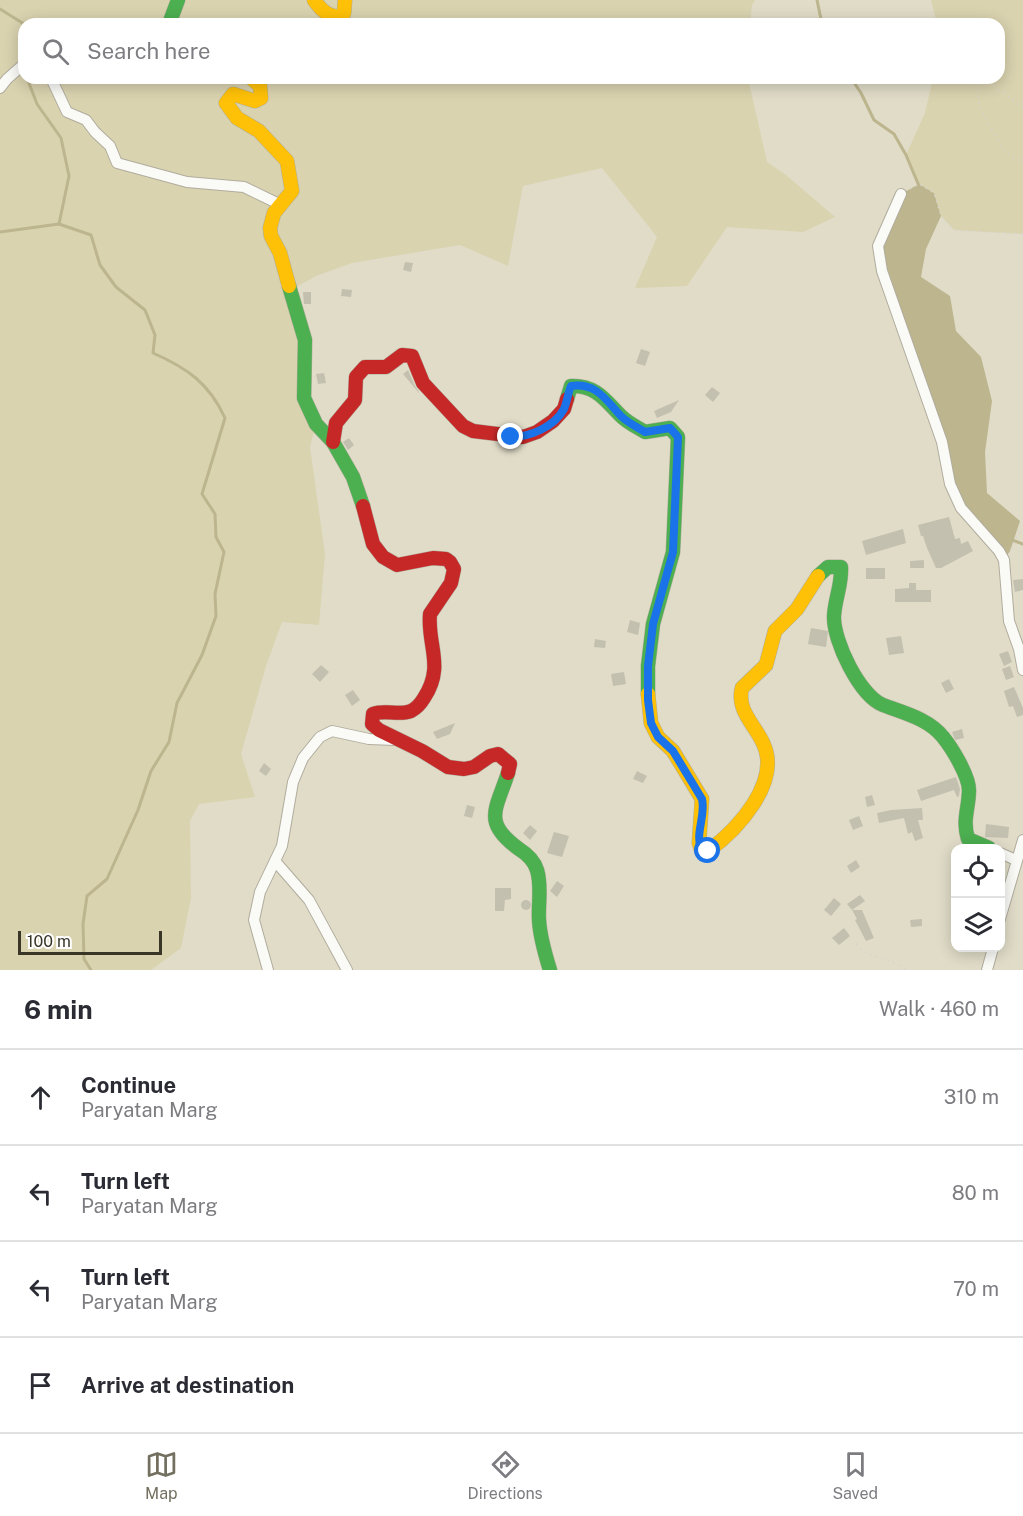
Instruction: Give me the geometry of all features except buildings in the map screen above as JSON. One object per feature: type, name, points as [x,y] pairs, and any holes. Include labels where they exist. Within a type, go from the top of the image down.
[{"type":"street","points":[[171,18],[178,0]]},
{"type":"street","points":[[314,0],[323,12],[334,17],[341,17],[344,14],[345,0]]},
{"type":"street","points":[[0,88],[18,69]]},
{"type":"street","points":[[54,84],[67,112],[86,120],[110,146],[117,163],[187,182],[244,187],[279,204]]},
{"type":"street","points":[[260,84],[263,91],[261,98],[255,101],[233,94],[226,103],[237,118],[259,131],[287,162],[292,191],[279,204],[269,222],[269,229],[271,242],[280,253],[305,340],[304,398],[316,424],[333,442],[353,477],[373,544],[383,557],[397,565],[430,557],[443,557],[450,561],[453,569],[454,576],[451,584],[430,614],[436,668],[428,691],[416,708],[406,712],[379,711],[373,714],[372,724],[448,767],[457,769],[474,767],[490,756],[498,754],[510,764],[508,777],[494,809],[496,825],[502,836],[531,858],[536,867],[539,881],[542,946],[550,970]]},
{"type":"street","points":[[901,194],[878,246],[882,271],[942,442],[950,483],[961,508],[999,551],[1004,560],[1009,621],[1019,649],[1023,670]]},
{"type":"street","points":[[333,442],[336,423],[355,400],[356,377],[365,367],[384,368],[392,365],[402,355],[412,356],[423,383],[463,426],[473,431],[523,437],[537,432],[553,421],[564,408],[571,386],[581,384],[609,400],[622,417],[645,432],[670,428],[678,437],[674,543],[653,624],[648,666],[648,700],[651,723],[658,737],[673,751],[702,799],[704,806],[698,840],[701,849],[708,851],[716,846],[755,802],[765,784],[769,765],[766,744],[740,699],[745,682],[765,667],[770,656],[774,633],[792,617],[807,596],[815,578],[826,567],[834,565],[841,567],[843,572],[836,598],[834,619],[842,650],[863,688],[876,702],[930,724],[943,736],[965,774],[969,788],[964,826],[968,839],[978,844]]},
{"type":"street","points":[[268,970],[254,920],[260,892],[282,846],[293,782],[303,758],[320,737],[332,731],[369,739],[398,740]]},
{"type":"street","points":[[1005,901],[1023,840]]},
{"type":"street","points":[[1005,855],[1016,860]]},
{"type":"street","points":[[275,861],[309,900],[347,970]]},
{"type":"street","points":[[987,970],[992,952]]},
{"type":"path","points":[[976,84],[980,107],[1000,145],[1010,156],[1023,162]]},
{"type":"path","points":[[992,84],[1023,108]]},
{"type":"path","points":[[901,194],[919,184],[934,193],[941,216],[954,230],[1023,234]]},
{"type":"path","points":[[1010,550],[1017,534],[1023,531]]},
{"type":"path","points":[[856,944],[862,952],[880,956],[906,970]]},
{"type":"shaded area","points":[[0,0],[755,0],[751,18],[18,18],[18,84],[749,84],[767,162],[786,175],[835,217],[803,232],[727,227],[687,286],[635,288],[657,237],[602,168],[523,186],[508,266],[460,245],[352,263],[316,276],[291,290],[305,340],[304,398],[316,424],[310,447],[325,554],[319,625],[282,622],[266,666],[241,754],[255,797],[199,804],[190,821],[191,898],[181,948],[151,970],[0,970]]},
{"type":"shaded area","points":[[931,0],[1023,0],[1023,234],[954,230],[941,216],[934,193],[919,184],[906,155],[925,113],[932,84],[1005,84],[1005,18],[936,18]]},
{"type":"shaded area","points":[[919,184],[934,193],[941,216],[926,249],[921,277],[950,296],[956,331],[981,357],[992,401],[985,452],[987,493],[1020,521],[1010,551],[1004,560],[961,508],[878,246],[901,194]]},
{"type":"waterway","points":[[817,0],[821,18]]},
{"type":"waterway","points":[[0,9],[18,20]]},
{"type":"waterway","points":[[29,84],[37,104],[61,138],[69,176],[59,224]]},
{"type":"waterway","points":[[855,84],[874,120],[894,134],[919,186]]},
{"type":"waterway","points":[[0,232],[59,224],[91,235],[100,265],[116,287],[145,310],[155,335],[153,353],[196,378],[212,395],[225,418],[202,494],[215,514],[216,537],[224,552],[215,594],[216,616],[202,655],[177,703],[169,742],[151,771],[138,810],[107,879],[87,896],[83,924],[84,959],[91,970]]},
{"type":"waterway","points":[[1012,540],[1023,544]]},
{"type":"traffic: fast","points":[[171,18],[178,0]]},
{"type":"traffic: fast","points":[[289,286],[305,340],[304,398],[316,424],[333,442],[353,477],[363,506]]},
{"type":"traffic: fast","points":[[567,399],[571,386],[587,388],[599,395],[627,421],[645,432],[670,428],[678,437],[673,552],[653,624],[648,666],[648,694]]},
{"type":"traffic: fast","points":[[818,576],[828,567],[841,567],[834,616],[835,627],[843,653],[866,691],[874,700],[883,705],[931,726],[951,748],[968,784],[966,814],[968,839],[980,844]]},
{"type":"traffic: fast","points":[[508,773],[496,806],[496,823],[507,840],[527,855],[536,866],[539,882],[540,926],[550,970]]},
{"type":"traffic: slow","points":[[314,0],[325,12],[341,17],[344,13],[345,0]]},
{"type":"traffic: slow","points":[[258,84],[261,98],[255,101],[233,94],[226,103],[237,118],[259,131],[287,161],[292,191],[274,213],[270,228],[289,286]]},
{"type":"traffic: slow","points":[[648,694],[651,723],[658,737],[673,751],[702,799],[699,843],[701,849],[708,851],[732,831],[754,804],[762,789],[766,773],[767,758],[763,743],[744,710],[742,688],[766,665],[775,631],[797,609],[818,576]]},
{"type":"traffic: jam","points":[[333,442],[336,423],[355,400],[356,377],[365,367],[386,367],[402,355],[412,356],[423,383],[463,426],[473,431],[523,437],[537,432],[553,421],[564,409],[567,399]]},
{"type":"traffic: jam","points":[[363,506],[373,544],[383,557],[397,565],[433,558],[446,559],[454,569],[451,583],[430,614],[434,666],[430,686],[422,702],[413,710],[402,713],[373,714],[372,724],[448,767],[464,769],[474,767],[490,756],[498,754],[510,764],[508,773]]},
{"type":"route","points":[[511,437],[523,437],[537,432],[553,421],[564,408],[571,386],[581,384],[609,400],[622,417],[645,432],[670,428],[678,437],[673,552],[653,624],[648,666],[648,700],[651,723],[658,737],[673,751],[702,799],[704,806],[698,840],[701,849],[708,851]]}]
